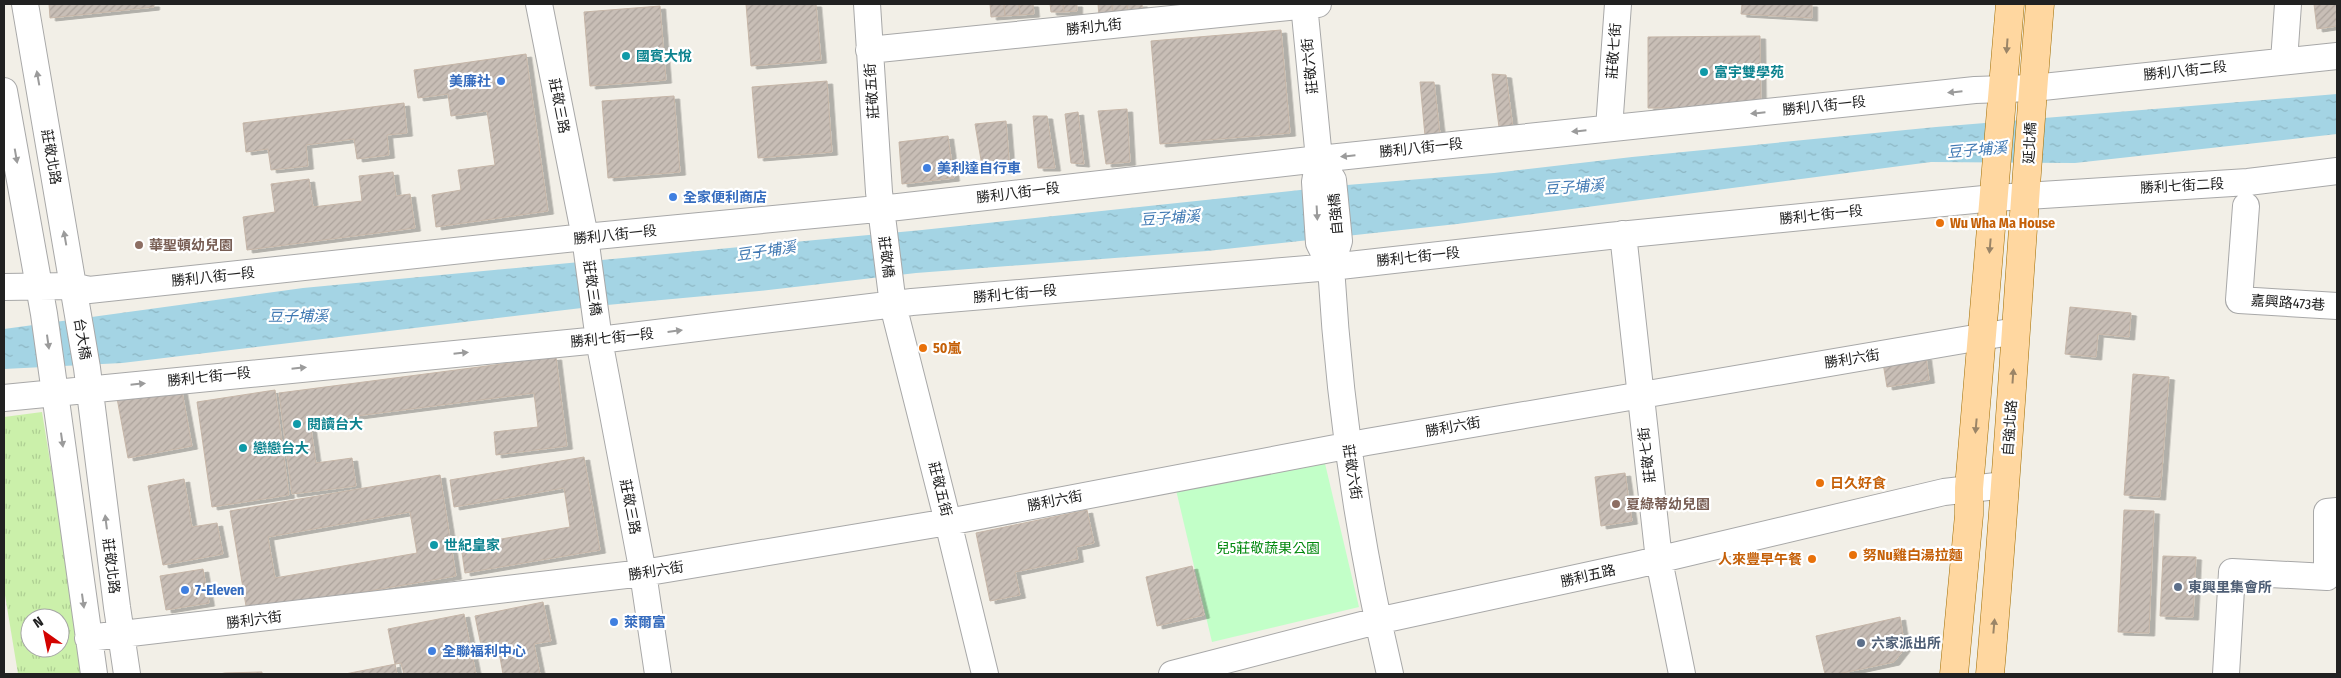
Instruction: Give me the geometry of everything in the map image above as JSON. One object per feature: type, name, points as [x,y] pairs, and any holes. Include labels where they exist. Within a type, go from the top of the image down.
[{"type":"main road","points":[[1954,674],[1969,515],[1969,488],[2010,4]]},
{"type":"main road","points":[[2032,96],[2040,4]]},
{"type":"main road","name":"延北橋","points":[[2027,188],[2032,96]]},
{"type":"main road","name":"自強北路","points":[[1990,674],[2027,188]]},
{"type":"street","name":"莊敬北路","points":[[24,4],[76,298]]},
{"type":"street","name":"莊敬三路","points":[[539,4],[585,237]]},
{"type":"street","name":"莊敬五街","points":[[867,4],[880,209]]},
{"type":"street","name":"勝利九街","points":[[870,50],[1309,4]]},
{"type":"street","name":"莊敬六街","points":[[1309,4],[1323,174]]},
{"type":"street","name":"莊敬七街","points":[[1609,128],[1618,4]]},
{"type":"street","points":[[2284,61],[2288,4]]},
{"type":"street","name":"勝利八街二段","points":[[2032,96],[2284,61],[2337,56]]},
{"type":"street","points":[[4,91],[40,288],[94,674]]},
{"type":"street","name":"勝利八街一段","points":[[4,287],[40,288],[76,298],[89,290],[585,237],[880,209],[1323,174],[1609,128],[2032,96]]},
{"type":"street","name":"勝利七街二段","points":[[2027,188],[2248,182],[2337,170]]},
{"type":"street","name":"自強橋","points":[[1323,174],[1330,267]]},
{"type":"street","name":"勝利七街一段","points":[[4,398],[54,381],[599,340],[892,305],[1330,267],[1995,190],[2027,188]]},
{"type":"street","name":"嘉興路473巷","points":[[2246,206],[2239,300],[2337,306]]},
{"type":"street","name":"莊敬橋","points":[[880,209],[892,305]]},
{"type":"street","name":"莊敬七街","points":[[1623,234],[1639,394],[1659,560],[1682,674]]},
{"type":"street","name":"莊敬三橋","points":[[585,237],[599,340]]},
{"type":"street","name":"莊敬六街","points":[[1330,267],[1347,445],[1377,622],[1390,674]]},
{"type":"street","name":"台大橋","points":[[76,298],[88,378]]},
{"type":"street","name":"莊敬五街","points":[[892,305],[948,522],[984,674]]},
{"type":"street","name":"勝利六街","points":[[88,638],[643,573],[948,522],[1347,445],[2016,331]]},
{"type":"street","name":"莊敬三路","points":[[599,340],[643,573],[658,674]]},
{"type":"street","name":"莊敬北路","points":[[88,378],[120,635],[127,674]]},
{"type":"street","name":"勝利五路","points":[[1172,674],[1377,622],[1659,560],[1969,488],[2005,485]]},
{"type":"street","points":[[2226,674],[2232,572],[2327,577],[2327,512],[2337,511]]},
{"type":"green space","points":[[42,412],[85,674],[18,674],[4,589],[4,417]]},
{"type":"green space","name":"兒5莊敬蔬果公園","points":[[1323,455],[1359,607],[1212,642],[1176,490]]},
{"type":"water","name":"豆子埔溪","points":[[2337,94],[2337,134],[2075,163],[1931,162],[1457,224],[1207,251],[916,273],[759,291],[607,305],[122,363],[4,369],[4,329],[303,288],[922,230],[1347,185],[1494,173],[1632,157],[1936,127]]},
{"type":"building","points":[[49,4],[154,4],[154,7],[50,18]]},
{"type":"building","points":[[746,4],[816,4],[821,60],[751,66]]},
{"type":"building","points":[[990,4],[1004,4],[1005,16],[991,17]]},
{"type":"building","points":[[1004,4],[1019,4],[1020,15],[1005,16]]},
{"type":"building","points":[[1019,4],[1033,4],[1034,14],[1020,15]]},
{"type":"building","points":[[1050,4],[1063,4],[1064,12],[1051,12]]},
{"type":"building","points":[[1063,4],[1077,4],[1077,11],[1064,12]]},
{"type":"building","points":[[1098,4],[1112,4],[1113,16],[1099,17]]},
{"type":"building","points":[[1112,4],[1127,4],[1128,15],[1113,16]]},
{"type":"building","points":[[1127,4],[1142,4],[1143,14],[1128,15]]},
{"type":"building","points":[[1742,4],[1812,4],[1812,18],[1741,14]]},
{"type":"building","points":[[2314,4],[2337,4],[2337,26],[2317,29]]},
{"type":"building","name":"國賓大悅","points":[[660,6],[666,80],[590,86],[584,12]]},
{"type":"building","points":[[1281,30],[1290,133],[1160,144],[1151,41]]},
{"type":"building","name":"富宇雙學苑","points":[[1760,36],[1761,107],[1648,108],[1648,37]]},
{"type":"building","points":[[526,54],[548,211],[436,227],[432,195],[461,190],[458,170],[495,165],[487,111],[451,116],[448,94],[418,98],[414,70]]},
{"type":"building","points":[[1492,74],[1506,75],[1513,128],[1499,127]]},
{"type":"building","points":[[827,81],[832,152],[758,158],[752,87]]},
{"type":"building","points":[[1420,82],[1434,82],[1440,134],[1425,136]]},
{"type":"building","name":"國賓大悅","points":[[674,96],[680,172],[608,178],[602,101]]},
{"type":"building","points":[[404,103],[407,133],[387,135],[389,155],[357,159],[354,139],[306,145],[308,166],[271,170],[268,149],[246,152],[243,123]]},
{"type":"building","points":[[1127,109],[1130,162],[1106,164],[1098,111]]},
{"type":"building","points":[[1078,112],[1084,164],[1071,163],[1065,114]]},
{"type":"building","points":[[1033,116],[1047,116],[1055,168],[1038,168]]},
{"type":"building","points":[[1006,121],[1010,171],[983,172],[975,124]]},
{"type":"building","name":"美利達自行車","points":[[948,136],[954,178],[902,184],[899,142]]},
{"type":"building","points":[[393,172],[396,196],[410,194],[415,228],[247,250],[243,217],[275,212],[271,184],[309,179],[313,207],[362,201],[359,176]]},
{"type":"building","points":[[2070,307],[2131,313],[2129,337],[2098,334],[2096,357],[2065,354]]},
{"type":"building","name":"閱讀台大","points":[[556,357],[567,446],[496,455],[494,432],[538,427],[534,393],[310,422],[316,463],[352,458],[356,486],[292,494],[279,393]]},
{"type":"building","points":[[1926,357],[1929,380],[1887,387],[1883,363]]},
{"type":"building","points":[[2133,374],[2169,377],[2160,497],[2124,495]]},
{"type":"building","points":[[181,386],[192,446],[128,458],[117,398]]},
{"type":"building","name":"戀戀台大","points":[[275,390],[289,495],[212,507],[197,402]]},
{"type":"building","points":[[584,457],[600,550],[465,573],[461,546],[570,527],[564,488],[454,507],[450,480]]},
{"type":"building","points":[[1625,473],[1632,521],[1601,526],[1595,477]]},
{"type":"building","name":"世紀皇家","points":[[440,475],[456,576],[247,612],[230,511]],"holes":[[[410,512],[417,553],[275,578],[268,537]]]},
{"type":"building","points":[[184,479],[192,527],[217,523],[223,554],[163,565],[148,486]]},
{"type":"building","points":[[1087,510],[1094,543],[1076,547],[1078,559],[1015,572],[1020,595],[990,601],[976,533]]},
{"type":"building","points":[[2124,510],[2154,511],[2149,633],[2118,632]]},
{"type":"building","name":"東興里集會所","points":[[2163,556],[2196,557],[2193,617],[2160,616]]},
{"type":"building","points":[[1192,566],[1204,615],[1157,626],[1146,577]]},
{"type":"building","name":"7-Eleven","points":[[203,569],[209,603],[166,610],[160,576]]},
{"type":"building","points":[[543,602],[551,641],[534,644],[540,674],[503,674],[499,652],[483,655],[475,616]]},
{"type":"building","name":"全聯福利中心","points":[[464,614],[476,674],[397,674],[388,629]]},
{"type":"building","name":"六家派出所","points":[[1900,617],[1905,648],[1894,662],[1838,674],[1825,674],[1816,636]]},
{"type":"building","points":[[401,663],[404,674],[345,674]]},
{"type":"building","points":[[262,672],[262,674],[219,674],[225,673]]},
{"type":"place","name":"國賓大悅","points":[[626,56]]},
{"type":"place","name":"富宇雙學苑","points":[[1704,72]]},
{"type":"place","name":"美廉社","points":[[501,81]]},
{"type":"place","name":"美利達自行車","points":[[927,168]]},
{"type":"place","name":"全家便利商店","points":[[673,197]]},
{"type":"place","name":"Wu Wha Ma House","points":[[1940,223]]},
{"type":"place","name":"華聖頓幼兒園","points":[[139,245]]},
{"type":"place","name":"50嵐","points":[[923,348]]},
{"type":"place","name":"閱讀台大","points":[[297,424]]},
{"type":"place","name":"戀戀台大","points":[[243,448]]},
{"type":"place","name":"日久好食","points":[[1820,483]]},
{"type":"place","name":"夏綠蒂幼兒園","points":[[1616,504]]},
{"type":"place","name":"世紀皇家","points":[[434,545]]},
{"type":"place","name":"努Nu雞白湯拉麵","points":[[1853,555]]},
{"type":"place","name":"人來豐早午餐","points":[[1812,559]]},
{"type":"place","name":"東興里集會所","points":[[2178,587]]},
{"type":"place","name":"7-Eleven","points":[[185,590]]},
{"type":"place","name":"萊爾富","points":[[614,622]]},
{"type":"place","name":"六家派出所","points":[[1861,643]]},
{"type":"place","name":"全聯福利中心","points":[[432,651]]}]
